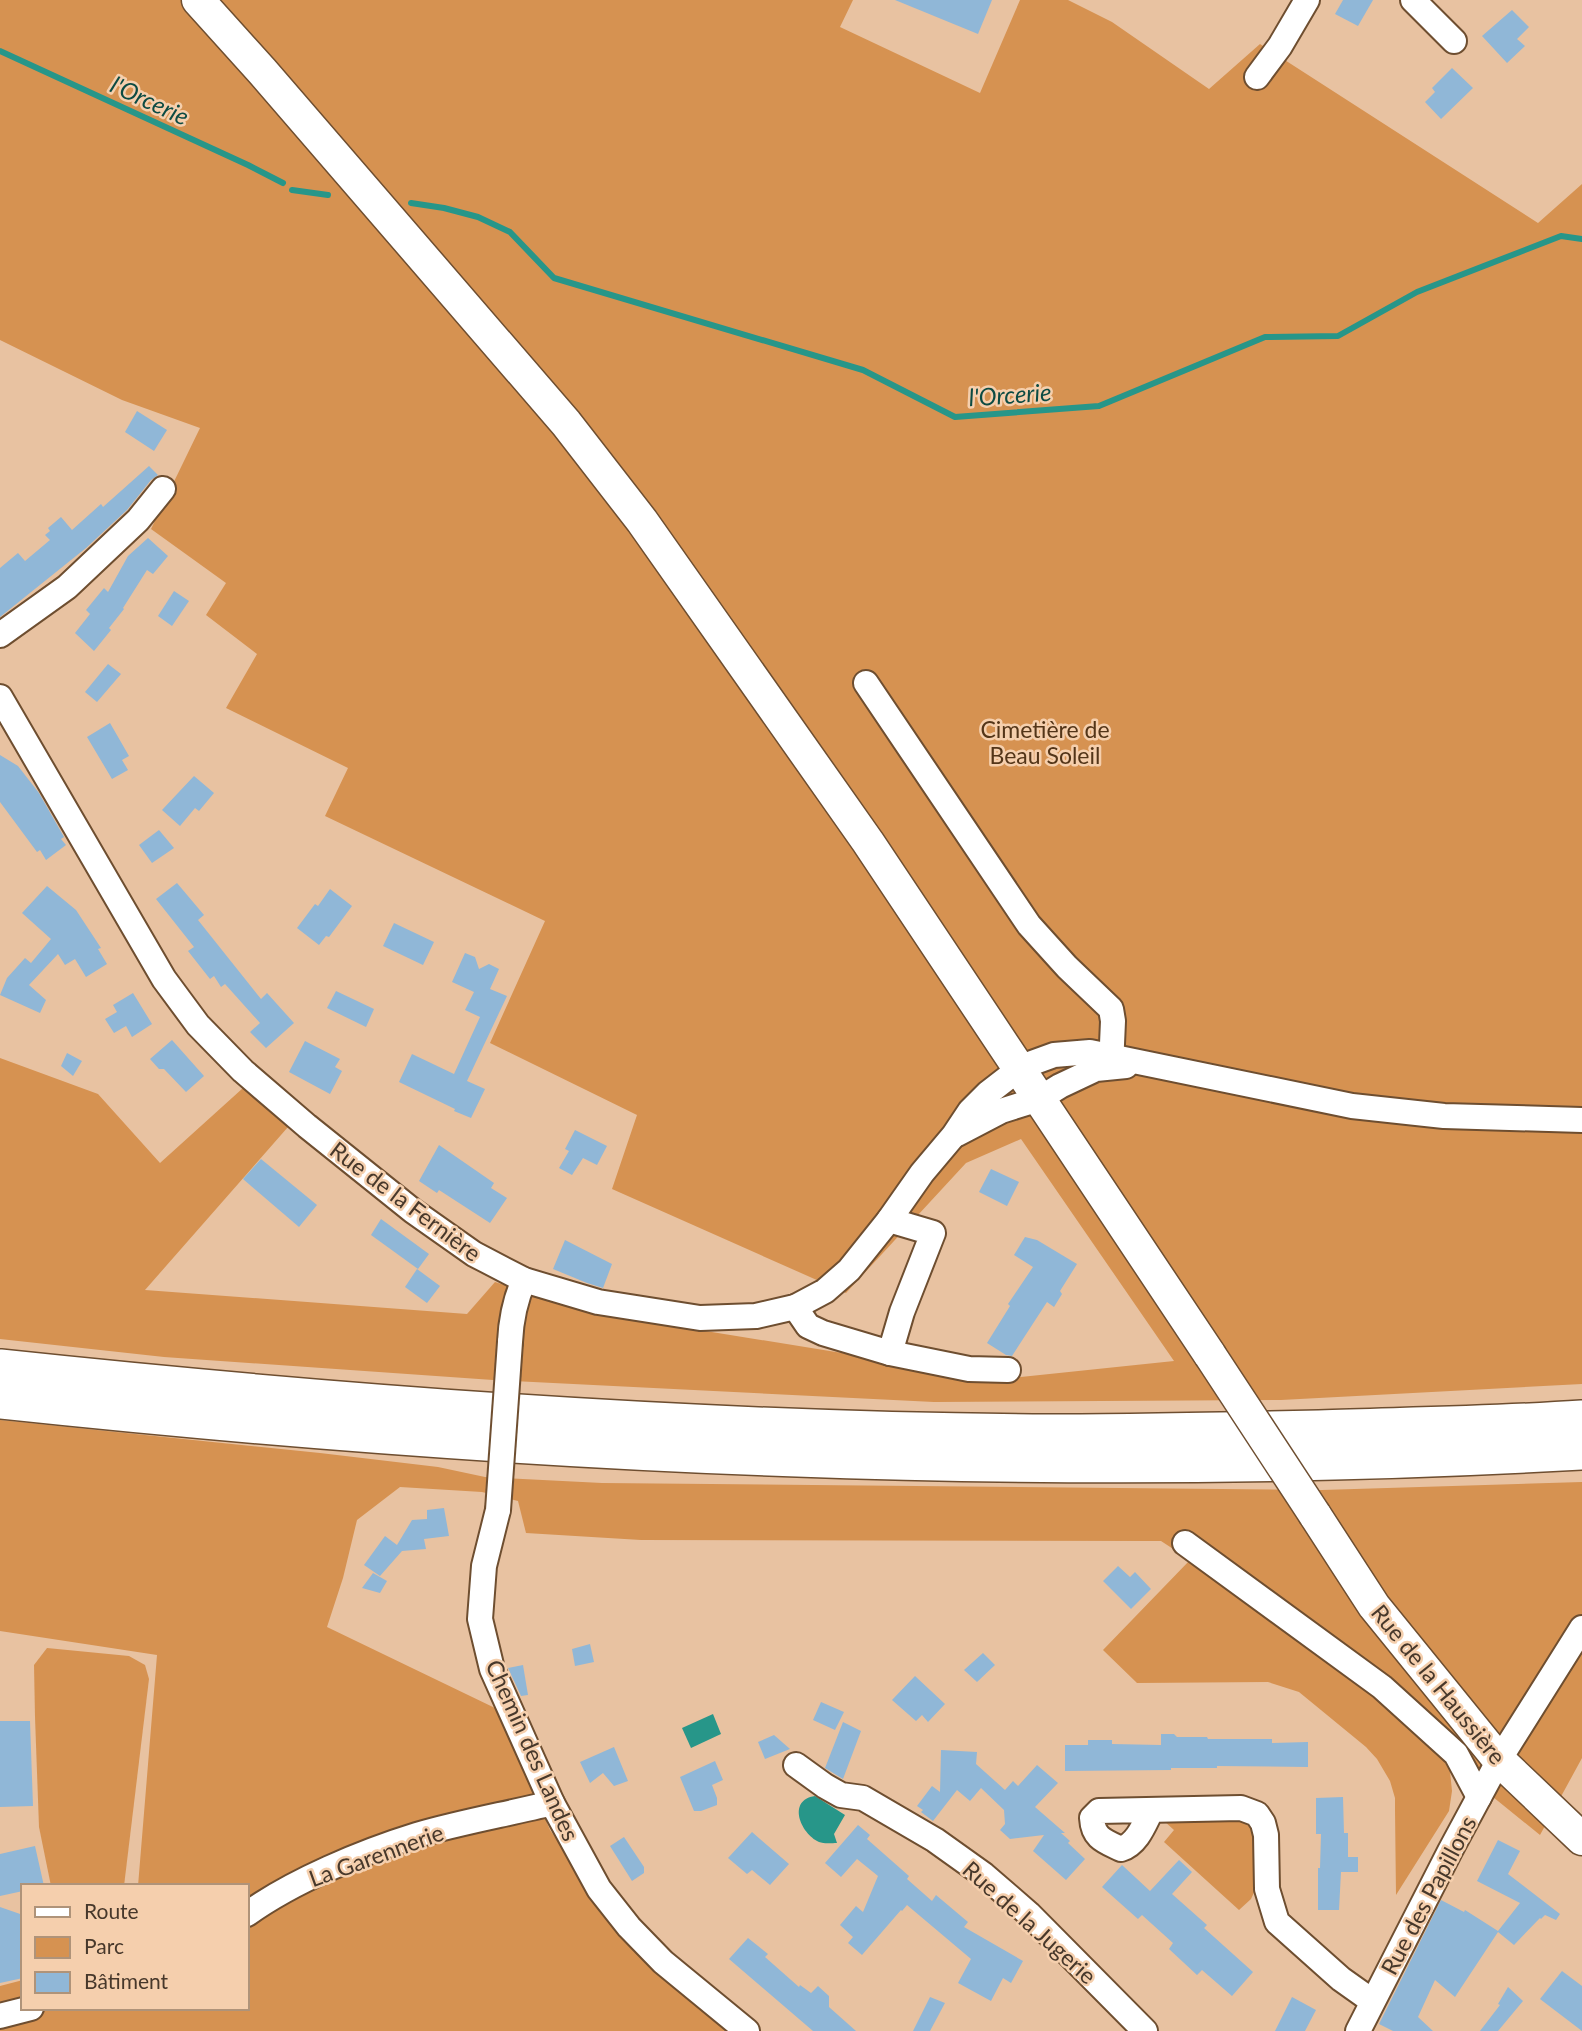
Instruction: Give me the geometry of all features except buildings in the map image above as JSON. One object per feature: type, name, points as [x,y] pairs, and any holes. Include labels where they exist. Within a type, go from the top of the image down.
[{"type":"highway","points":[[0,1352],[348,1386],[635,1403],[911,1415],[1136,1416],[1165,1432]]},
{"type":"highway","points":[[0,1368],[358,1402],[607,1418],[891,1430],[1165,1432],[1403,1427],[1582,1419]]},
{"type":"highway","points":[[0,1400],[459,1441],[888,1461],[1195,1462],[1582,1451]]},
{"type":"main road","name":"Rue de la Haussière","points":[[198,0],[566,423],[642,520],[868,842],[1374,1606],[1499,1760],[1582,1839]]},
{"type":"street","points":[[1257,77],[1280,46],[1307,0]]},
{"type":"street","points":[[1413,0],[1454,41]]},
{"type":"street","points":[[0,635],[67,587],[138,520],[163,489]]},
{"type":"street","points":[[866,683],[1029,925],[1067,967],[1111,1009],[1112,1062],[1144,1065],[1352,1107],[1444,1116],[1582,1120]]},
{"type":"street","name":"Rue de la Fernière","points":[[0,697],[9,734],[164,979],[198,1025],[252,1079],[413,1211],[474,1254],[524,1280],[598,1302],[700,1318],[756,1316],[795,1307],[825,1291],[849,1270],[970,1111],[1019,1069],[1054,1055],[1090,1052],[1112,1062]]},
{"type":"street","name":"Rue de la Fernière","points":[[954,1135],[1001,1111],[1039,1099],[1112,1062]]},
{"type":"street","points":[[889,1220],[933,1233],[902,1312],[890,1353]]},
{"type":"street","name":"Chemin des Landes","points":[[524,1280],[511,1323],[498,1510],[484,1566],[480,1619],[492,1669],[552,1803],[599,1889],[629,1927],[663,1962],[747,2031]]},
{"type":"street","points":[[795,1307],[808,1326],[890,1353],[969,1369],[1008,1370]]},
{"type":"street","points":[[1185,1543],[1382,1687],[1456,1754],[1479,1797]]},
{"type":"street","name":"Rue des Papillons","points":[[1357,2031],[1499,1760],[1582,1628]]},
{"type":"street","name":"Rue de la Jugerie","points":[[796,1765],[841,1795],[863,1798],[935,1840],[984,1875],[1029,1914],[1138,2029]]},
{"type":"street","name":"La Garennerie","points":[[248,1913],[271,1896],[342,1863],[417,1835],[552,1803]]},
{"type":"street","points":[[1151,1811],[1241,1808],[1258,1814],[1266,1835],[1267,1889],[1277,1922],[1341,1979],[1372,2001]]},
{"type":"street","points":[[0,2016],[23,2010]]},
{"type":"green space","name":"Cimetière de Beau Soleil","points":[[0,0],[853,0],[840,27],[980,93],[1020,0],[1068,0],[1112,22],[1209,89],[1260,44],[1538,223],[1582,184],[1582,1384],[1281,1400],[934,1402],[493,1380],[164,1357],[0,1339],[0,1058],[98,1094],[160,1163],[243,1088],[288,1127],[145,1290],[467,1314],[495,1282],[595,1313],[1002,1379],[1174,1361],[1021,1139],[966,1163],[846,1293],[612,1189],[637,1115],[490,1043],[545,921],[325,816],[348,768],[226,708],[257,654],[206,615],[226,583],[151,529],[200,428],[122,400],[0,340]]},
{"type":"green space","points":[[0,1420],[320,1453],[438,1467],[485,1477],[602,1483],[1322,1490],[1582,1482],[1582,1758],[1540,1835],[1440,1754],[1450,1771],[1452,1791],[1449,1811],[1396,1895],[1395,1798],[1390,1781],[1366,1747],[1299,1692],[1268,1682],[1137,1683],[1103,1650],[1190,1560],[1161,1541],[641,1540],[526,1533],[518,1501],[482,1492],[400,1487],[357,1520],[343,1578],[327,1627],[495,1708],[550,1830],[633,1948],[729,2031],[0,2031],[0,1986],[21,1981],[21,2010],[248,2010],[248,1884],[138,1884],[157,1655],[0,1631]]},
{"type":"green space","points":[[47,1648],[129,1656],[145,1665],[149,1679],[124,1884],[51,1884],[39,1827],[34,1665]]},
{"type":"green space","points":[[1236,1818],[1249,1826],[1256,1836],[1256,1888],[1251,1899],[1239,1910],[1164,1842],[1174,1830],[1163,1820]]},
{"type":"water","points":[[713,1714],[721,1734],[691,1748],[682,1728]]},
{"type":"water","points":[[815,1796],[845,1815],[834,1834],[837,1843],[819,1842],[806,1832],[802,1825],[799,1817],[801,1804]]},
{"type":"waterway","name":"l'Orcerie","points":[[0,51],[283,183]]},
{"type":"waterway","name":"l'Orcerie","points":[[292,190],[328,195]]},
{"type":"waterway","name":"l'Orcerie","points":[[411,203],[478,217],[510,232],[554,278],[863,370],[955,417],[1099,406],[1265,337],[1338,336],[1417,292],[1561,236],[1582,239]]}]
